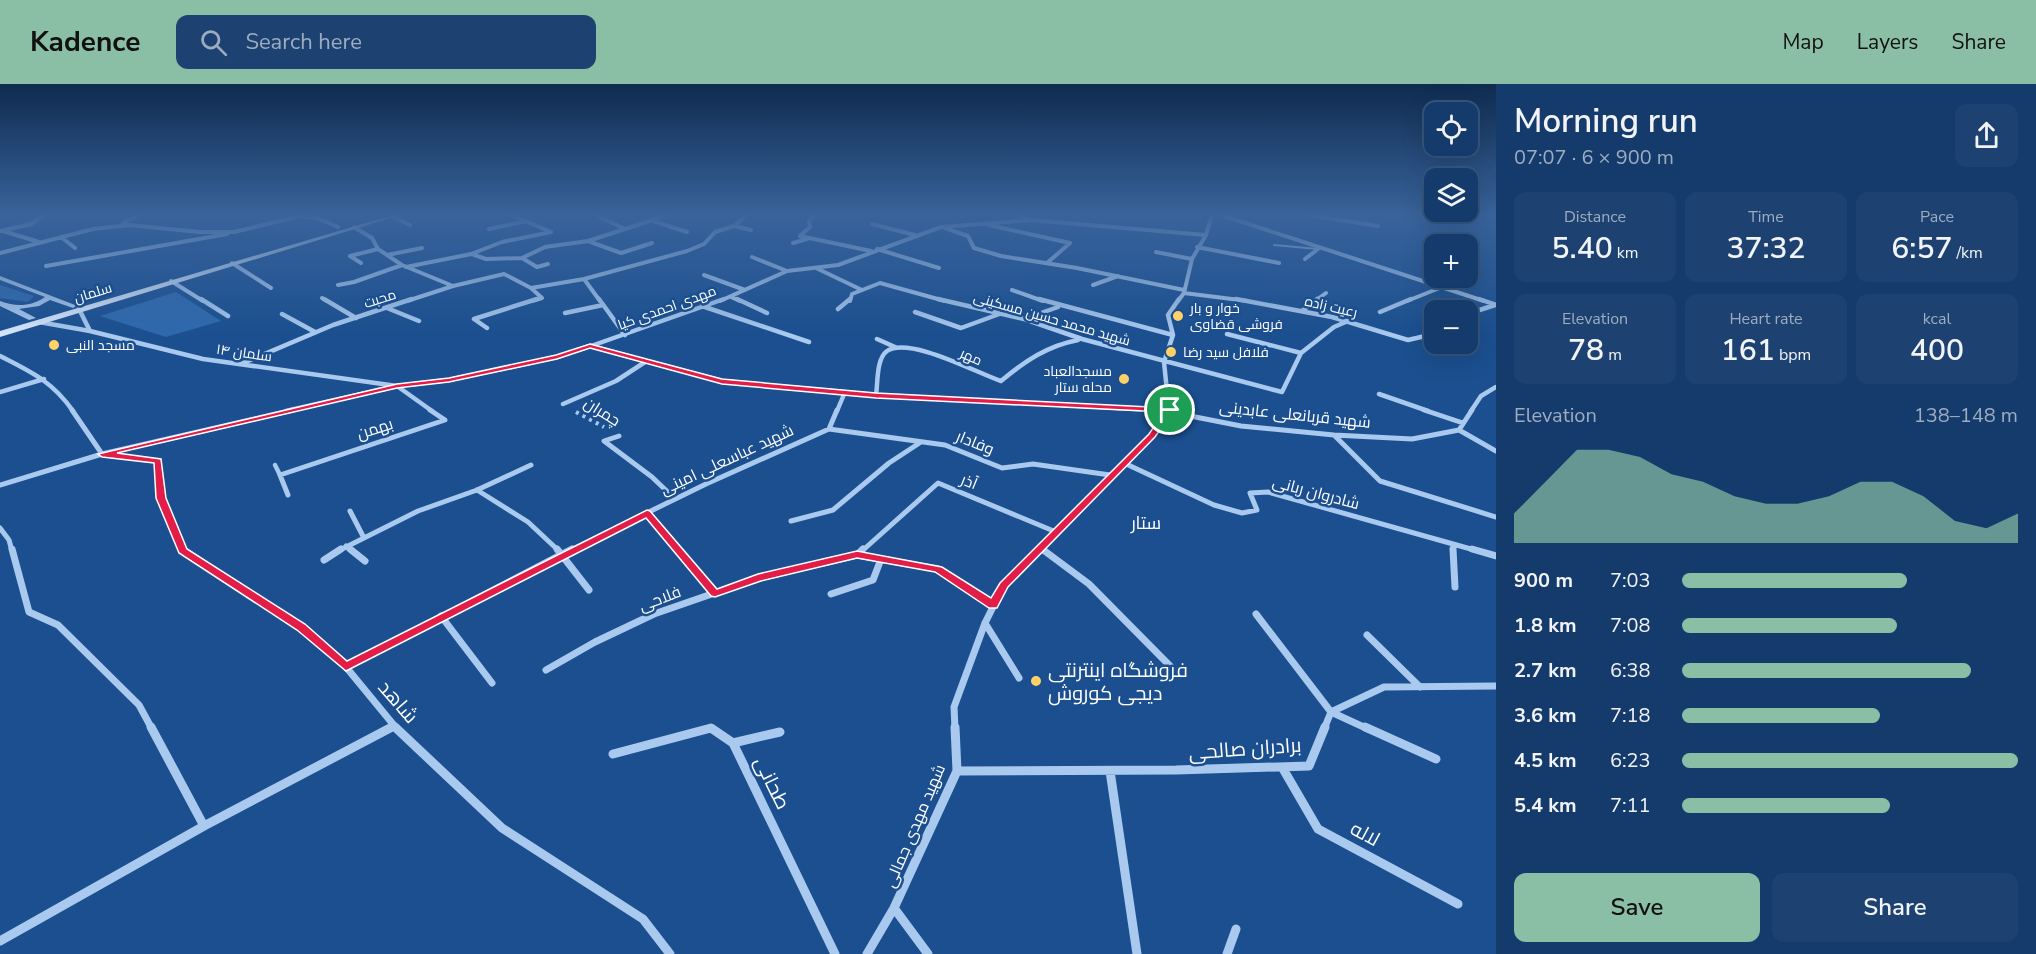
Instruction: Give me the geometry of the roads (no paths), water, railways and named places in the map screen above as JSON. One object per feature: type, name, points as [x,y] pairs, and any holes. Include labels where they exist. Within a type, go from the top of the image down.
[{"type":"main road","name":"سلمان","points":[[76,308],[249,255]]},
{"type":"main road","name":"سلمان","points":[[0,327],[35,320],[260,255]]},
{"type":"main road","name":"سلمان","points":[[0,334],[35,320]]},
{"type":"street","points":[[46,266],[102,255]]},
{"type":"street","points":[[352,255],[350,255],[361,263]]},
{"type":"street","points":[[387,255],[404,266],[453,286]]},
{"type":"street","points":[[338,285],[404,266],[469,255]]},
{"type":"street","points":[[474,255],[486,259],[522,258],[529,255]]},
{"type":"street","points":[[531,288],[584,279],[674,255]]},
{"type":"street","name":"مهدی احمدی کیا","points":[[590,346],[702,305],[731,297],[787,271],[838,265],[863,255]]},
{"type":"street","points":[[895,255],[939,268]]},
{"type":"street","name":"رعیت زاده","points":[[996,255],[1119,276],[1184,292],[1302,311],[1348,321],[1408,340],[1424,336]]},
{"type":"street","points":[[1047,263],[1057,255]]},
{"type":"street","points":[[1169,255],[1192,259]]},
{"type":"street","points":[[1170,410],[1164,362],[1173,335],[1168,315],[1184,292],[1194,255]]},
{"type":"street","points":[[1236,255],[1279,263]]},
{"type":"street","points":[[1305,258],[1310,255]]},
{"type":"street","points":[[1337,255],[1424,281]]},
{"type":"street","points":[[752,256],[787,271]]},
{"type":"street","points":[[522,258],[537,267],[548,264]]},
{"type":"street","points":[[232,263],[270,288]]},
{"type":"street","points":[[816,268],[862,290]]},
{"type":"street","name":"محبت","points":[[239,364],[356,318],[453,286],[504,274],[531,288]]},
{"type":"street","points":[[704,275],[745,290]]},
{"type":"street","points":[[1093,285],[1119,276]]},
{"type":"street","points":[[0,278],[76,308],[90,331]]},
{"type":"street","points":[[584,279],[625,334]]},
{"type":"street","points":[[171,281],[228,316]]},
{"type":"street","name":"شهید محمد حسین مسکینی","points":[[862,290],[880,283],[923,296],[1024,318],[1082,339],[1282,392],[1301,353]]},
{"type":"street","points":[[488,328],[474,319],[542,298],[531,288]]},
{"type":"street","points":[[1380,312],[1437,288]]},
{"type":"street","points":[[1448,288],[1496,305]]},
{"type":"street","points":[[838,309],[850,301],[852,294],[862,290]]},
{"type":"street","points":[[1012,290],[1059,306],[1173,335]]},
{"type":"street","points":[[1302,311],[1326,293]]},
{"type":"street","points":[[12,308],[37,305],[50,297]]},
{"type":"street","points":[[731,297],[766,313]]},
{"type":"street","points":[[322,298],[356,318]]},
{"type":"street","points":[[0,303],[35,320]]},
{"type":"street","points":[[565,313],[603,305]]},
{"type":"street","points":[[702,305],[809,342]]},
{"type":"street","points":[[1478,311],[1496,305]]},
{"type":"street","points":[[1024,318],[1059,306]]},
{"type":"street","points":[[387,308],[419,321]]},
{"type":"street","points":[[915,312],[961,328],[1002,313]]},
{"type":"street","points":[[282,314],[315,333]]},
{"type":"street","name":"سلمان ۱۴","points":[[35,320],[203,359],[397,386]]},
{"type":"street","points":[[1227,334],[1301,353],[1334,327],[1348,321]]},
{"type":"street","points":[[877,339],[895,347]]},
{"type":"street","name":"مهر","points":[[895,347],[931,352],[1001,381],[1024,361],[1055,344],[1082,339]]},
{"type":"street","points":[[0,485],[102,454],[397,386],[449,380],[557,357],[590,346]]},
{"type":"street","name":"شهید قربانعلی عابدینی","points":[[590,346],[722,381],[845,393],[1170,410],[1241,426],[1334,435],[1412,439],[1459,430]]},
{"type":"street","points":[[876,395],[882,357],[887,350],[895,347]]},
{"type":"street","points":[[0,356],[44,379],[61,394],[102,454]]},
{"type":"street","name":"چمران","points":[[562,404],[601,389],[633,372],[645,362]]},
{"type":"street","points":[[0,392],[44,379]]},
{"type":"street","name":"بهمن","points":[[280,475],[444,420],[397,386]]},
{"type":"street","points":[[1496,387],[1481,396],[1459,430],[1496,451]]},
{"type":"street","points":[[829,429],[845,393]]},
{"type":"street","points":[[1378,394],[1463,423]]},
{"type":"street","name":"شهید مهدی جمالی","points":[[867,954],[894,908],[957,771],[954,707],[993,605],[1004,585],[1110,475],[1152,435],[1170,410]]},
{"type":"street","name":"وفادار","points":[[829,429],[945,445],[1002,468],[1033,464],[1110,475]]},
{"type":"street","name":"شهید عباسعلی امینی","points":[[346,667],[441,616],[744,465],[829,429]]},
{"type":"street","points":[[1334,435],[1380,481],[1496,518]]},
{"type":"street","name":"چمران","points":[[619,436],[604,441],[652,477],[675,499]]},
{"type":"street","points":[[791,521],[833,510],[889,464],[922,442]]},
{"type":"street","name":"شاهد","points":[[102,454],[158,461],[161,498],[183,551],[301,627],[346,667],[394,726],[502,828],[642,919],[670,954]]},
{"type":"street","name":"شادروان ربانی","points":[[1124,463],[1214,505],[1242,513],[1257,510],[1250,494],[1268,492],[1496,556]]},
{"type":"street","points":[[324,560],[346,546],[418,511],[477,490],[531,465]]},
{"type":"street","points":[[280,475],[288,495]]},
{"type":"street","name":"آذر","points":[[857,555],[938,483],[1056,532]]},
{"type":"street","points":[[477,490],[528,522],[563,555],[589,590]]},
{"type":"street","points":[[350,511],[364,538]]},
{"type":"street","points":[[647,513],[715,593]]},
{"type":"street","points":[[0,528],[9,540],[29,612],[58,625],[139,705],[204,826]]},
{"type":"street","points":[[1453,544],[1455,587]]},
{"type":"street","points":[[346,546],[365,561]]},
{"type":"street","points":[[1041,549],[1089,584],[1176,672]]},
{"type":"street","name":"فلاحی","points":[[546,670],[595,642],[654,614],[758,578],[857,555],[938,569],[993,605]]},
{"type":"street","points":[[831,594],[873,580],[881,559]]},
{"type":"street","points":[[1256,614],[1331,712],[1436,759]]},
{"type":"street","points":[[441,616],[492,683]]},
{"type":"street","points":[[986,623],[1019,678]]},
{"type":"street","points":[[1367,635],[1421,687]]},
{"type":"street","points":[[1331,712],[1384,687],[1496,686]]},
{"type":"street","name":"برادران صالحی","points":[[957,771],[1110,771],[1309,766],[1331,712]]},
{"type":"street","points":[[0,941],[204,826],[394,726]]},
{"type":"street","points":[[613,754],[711,728],[733,743],[780,732]]},
{"type":"street","name":"طحانی","points":[[733,743],[835,954]]},
{"type":"street","name":"لاله","points":[[1282,767],[1318,830],[1458,904]]},
{"type":"street","points":[[1110,771],[1137,954]]},
{"type":"street","points":[[894,908],[928,954]]},
{"type":"street","points":[[1227,954],[1236,930]]},
{"type":"lane","points":[[275,465],[280,475]]},
{"type":"place","name":"خوار و بار فروشی قضاوی","points":[[1178,316]]},
{"type":"place","name":"مسجد النبی","points":[[54,345]]},
{"type":"place","name":"فلافل سید رضا","points":[[1171,352]]},
{"type":"place","name":"مسجدالعباد محله ستار","points":[[1124,379]]},
{"type":"place","name":"فروشگاه اینترنتی دیجی کوروش","points":[[1036,681]]},
{"type":"district","name":"ستار","points":[[1146,523]]}]
